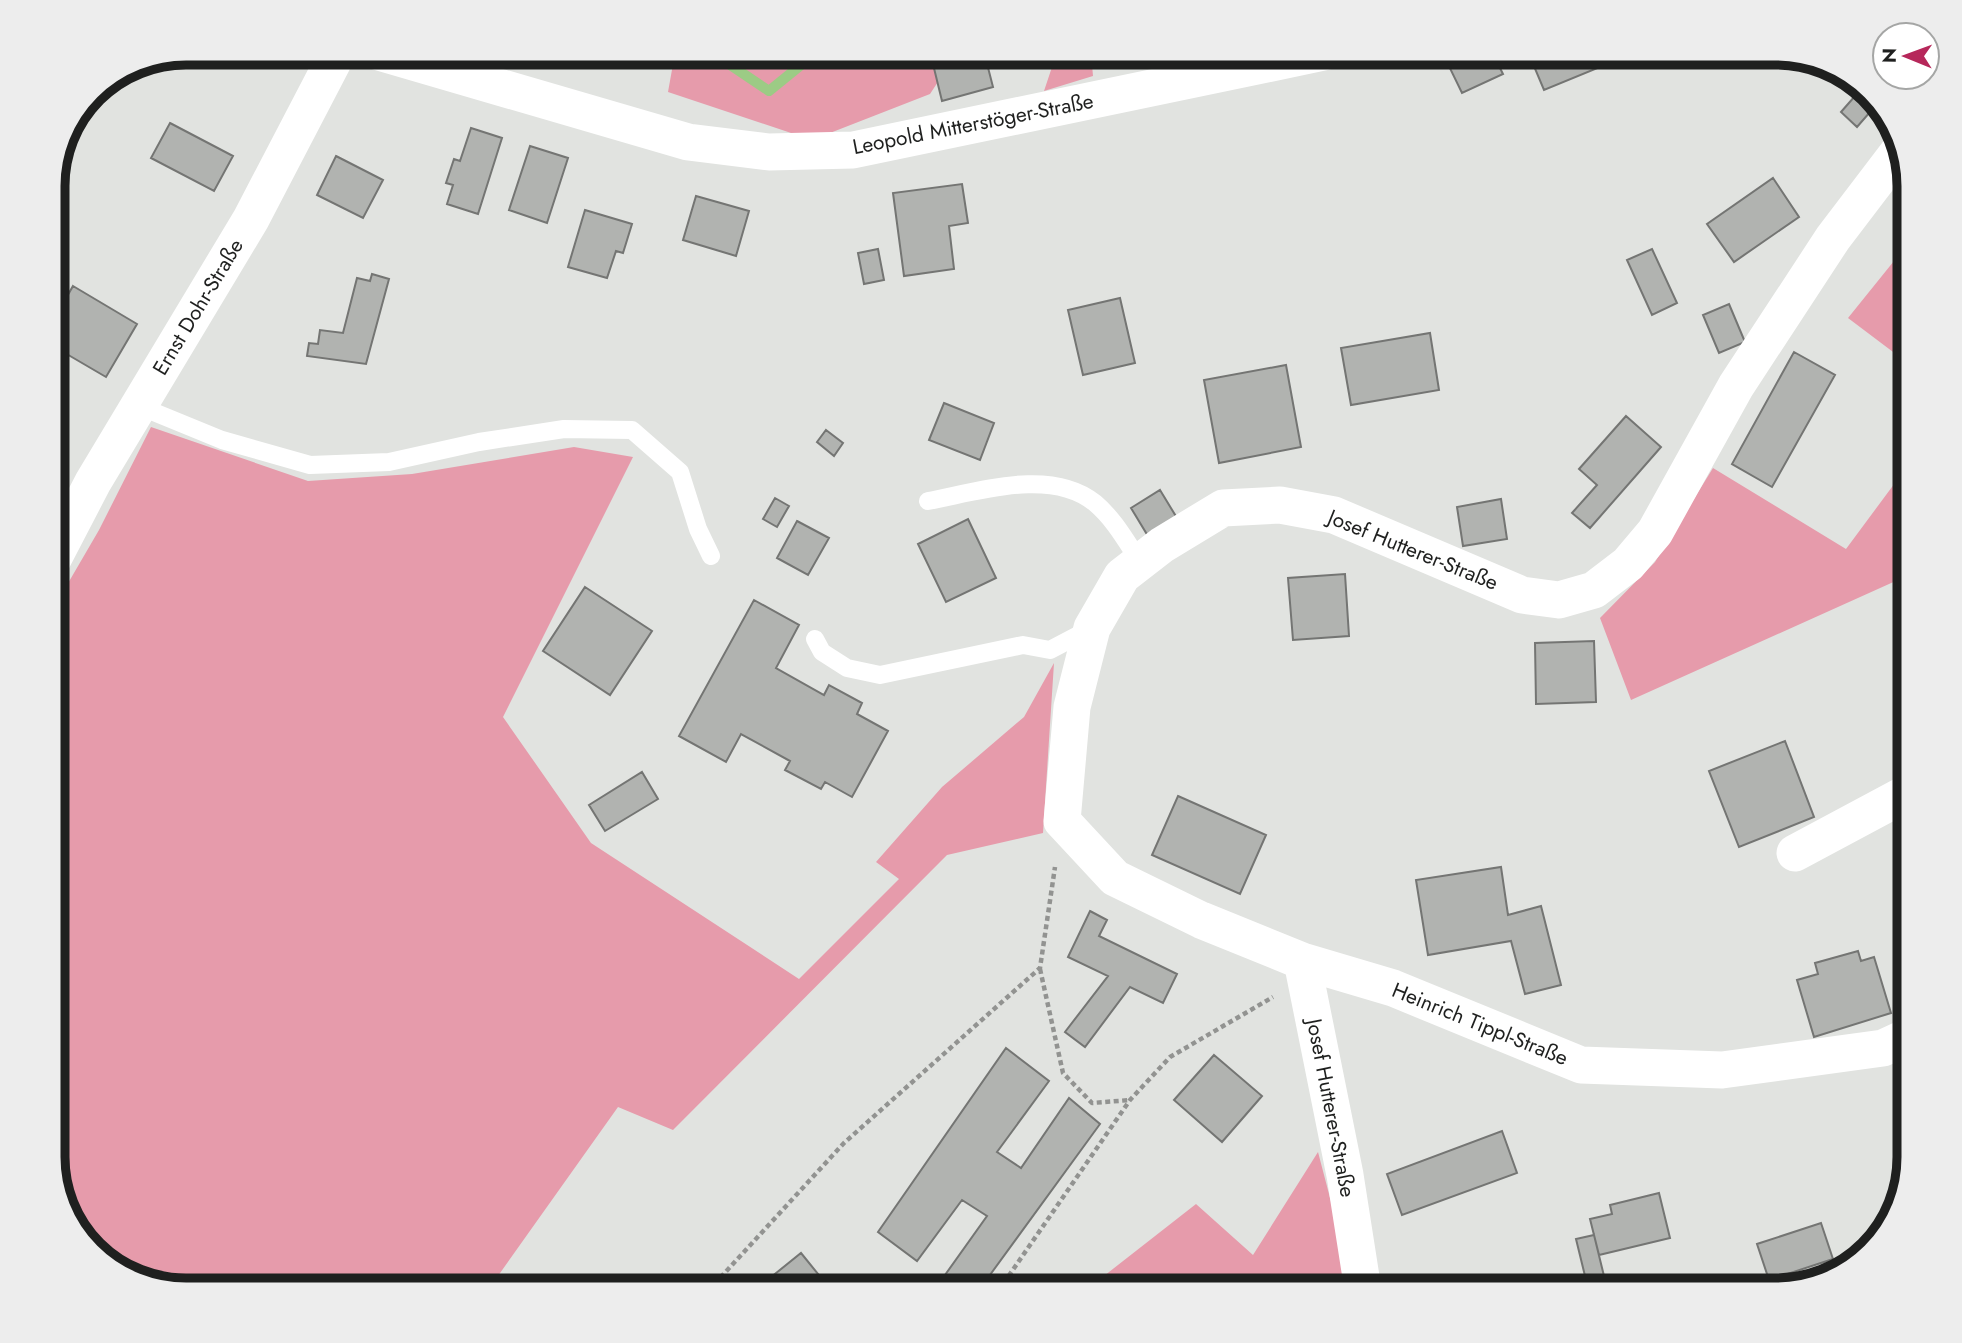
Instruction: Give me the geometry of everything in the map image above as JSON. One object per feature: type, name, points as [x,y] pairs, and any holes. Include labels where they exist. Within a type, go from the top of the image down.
[{"type":"street","name":"Ernst Dohr-Straße","points":[[65,536],[93,482],[251,219],[331,65]]},
{"type":"street","name":"Leopold Mitterstöger-Straße","points":[[424,65],[688,142],[769,152],[853,150],[1262,65]]},
{"type":"street","name":"Josef Hutterer-Straße","points":[[1062,821],[1072,707],[1092,628],[1122,576],[1161,545],[1223,508],[1280,505],[1334,515],[1522,595],[1559,600],[1594,590],[1628,564],[1655,532],[1735,386],[1833,238],[1894,158]]},
{"type":"street","points":[[1795,853],[1897,798]]},
{"type":"street","points":[[1062,821],[1115,878],[1201,920],[1302,961]]},
{"type":"street","name":"Josef Hutterer-Straße","points":[[1302,961],[1345,1175],[1361,1278]]},
{"type":"street","name":"Heinrich Tippl-Straße","points":[[1302,961],[1393,988],[1581,1065],[1722,1070],[1882,1048],[1897,1041]]},
{"type":"lane","points":[[138,406],[222,440],[310,465],[389,462],[479,442],[564,429],[632,430],[680,471],[698,529],[711,555]]},
{"type":"lane","points":[[928,501],[1022,485],[1062,487],[1093,501],[1114,522],[1140,562]]},
{"type":"lane","points":[[815,639],[822,652],[847,668],[880,675],[1023,645],[1051,650],[1092,628]]},
{"type":"path","points":[[1062,821],[1040,968],[1063,1073],[1092,1103],[1130,1100]]},
{"type":"path","points":[[1007,1278],[1130,1100],[1170,1057],[1269,1001],[1302,961]]},
{"type":"path","points":[[720,1278],[844,1143],[1040,968]]},
{"type":"shaded area","points":[[673,65],[949,65],[930,94],[812,140],[668,92]]},
{"type":"shaded area","points":[[1053,65],[1092,65],[1093,76],[1044,91]]},
{"type":"shaded area","points":[[1897,257],[1897,355],[1848,318]]},
{"type":"shaded area","points":[[151,427],[308,481],[412,474],[574,447],[633,457],[503,717],[591,843],[799,979],[899,879],[876,862],[942,787],[1024,717],[1054,663],[1043,833],[947,855],[673,1130],[618,1107],[497,1278],[186,1278],[155,1274],[119,1258],[90,1231],[74,1203],[65,1165],[65,588],[99,530]]},
{"type":"shaded area","points":[[1713,468],[1846,549],[1897,480],[1897,580],[1631,700],[1600,618],[1655,562]]},
{"type":"shaded area","points":[[1318,1152],[1351,1278],[1101,1278],[1196,1204],[1253,1255]]},
{"type":"building","points":[[933,65],[987,65],[993,87],[942,101]]},
{"type":"building","points":[[1448,65],[1498,65],[1503,74],[1462,93]]},
{"type":"building","points":[[1533,65],[1599,65],[1600,67],[1544,90]]},
{"type":"building","points":[[1856,95],[1871,111],[1857,127],[1841,112]]},
{"type":"building","points":[[170,123],[233,156],[214,191],[151,158]]},
{"type":"building","points":[[471,128],[502,138],[478,214],[447,204],[453,185],[446,183],[454,159],[460,161]]},
{"type":"building","points":[[530,146],[568,158],[547,223],[509,210]]},
{"type":"building","points":[[336,156],[383,180],[363,218],[317,195]]},
{"type":"building","points":[[1773,178],[1799,217],[1734,262],[1707,224]]},
{"type":"building","points":[[962,184],[968,223],[949,226],[954,269],[904,276],[893,193]]},
{"type":"building","points":[[696,196],[749,211],[736,256],[683,240]]},
{"type":"building","points":[[585,210],[632,224],[623,253],[616,251],[607,278],[568,267]]},
{"type":"building","points":[[878,249],[884,280],[864,284],[858,253]]},
{"type":"building","points":[[1652,249],[1677,303],[1652,315],[1627,260]]},
{"type":"building","points":[[372,274],[389,279],[366,364],[307,356],[309,343],[318,344],[320,330],[343,333],[357,278],[370,281]]},
{"type":"building","points":[[73,286],[137,324],[106,377],[65,353],[65,300]]},
{"type":"building","points":[[1120,298],[1135,363],[1083,375],[1068,310]]},
{"type":"building","points":[[1729,304],[1745,342],[1719,353],[1703,315]]},
{"type":"building","points":[[1430,333],[1439,390],[1351,405],[1341,348]]},
{"type":"building","points":[[1794,352],[1835,375],[1772,487],[1732,464]]},
{"type":"building","points":[[1286,365],[1301,447],[1219,463],[1204,380]]},
{"type":"building","points":[[944,403],[994,423],[980,460],[929,440]]},
{"type":"building","points":[[1626,416],[1661,447],[1590,528],[1572,513],[1597,485],[1579,469]]},
{"type":"building","points":[[826,430],[843,443],[834,456],[817,442]]},
{"type":"building","points":[[1160,490],[1177,518],[1148,536],[1131,508]]},
{"type":"building","points":[[775,498],[789,506],[777,527],[763,519]]},
{"type":"building","points":[[1501,499],[1507,539],[1463,546],[1457,507]]},
{"type":"building","points":[[968,519],[996,578],[946,602],[918,544]]},
{"type":"building","points":[[797,521],[829,538],[808,575],[777,558]]},
{"type":"building","points":[[1345,574],[1349,636],[1293,640],[1288,578]]},
{"type":"building","points":[[585,587],[652,631],[610,695],[543,651]]},
{"type":"building","points":[[754,600],[799,625],[776,668],[824,695],[829,685],[862,703],[857,714],[888,731],[852,797],[825,782],[821,789],[785,770],[790,761],[741,734],[726,762],[679,736]]},
{"type":"building","points":[[1594,641],[1596,702],[1536,704],[1535,643]]},
{"type":"building","points":[[1785,741],[1814,817],[1739,847],[1709,771]]},
{"type":"building","points":[[642,772],[658,799],[605,831],[589,805]]},
{"type":"building","points":[[1178,796],[1266,835],[1240,894],[1152,855]]},
{"type":"building","points":[[1501,867],[1508,915],[1541,906],[1561,985],[1525,994],[1511,941],[1428,955],[1416,880]]},
{"type":"building","points":[[1090,911],[1107,920],[1099,936],[1177,974],[1163,1003],[1130,987],[1085,1047],[1065,1032],[1108,976],[1068,957]]},
{"type":"building","points":[[1858,951],[1861,961],[1874,957],[1891,1013],[1814,1037],[1797,980],[1818,974],[1815,963]]},
{"type":"building","points":[[1006,1048],[1049,1081],[997,1152],[1021,1168],[1069,1098],[1100,1124],[988,1278],[949,1278],[945,1275],[987,1216],[962,1200],[917,1261],[878,1232]]},
{"type":"building","points":[[1214,1055],[1262,1096],[1222,1142],[1174,1100]]},
{"type":"building","points":[[1502,1131],[1517,1173],[1402,1215],[1387,1174]]},
{"type":"building","points":[[1659,1193],[1670,1238],[1599,1255],[1590,1219],[1612,1214],[1610,1205]]},
{"type":"building","points":[[1821,1223],[1833,1259],[1768,1278],[1757,1244]]},
{"type":"building","points":[[1594,1235],[1604,1276],[1586,1278],[1576,1239]]},
{"type":"building","points":[[801,1253],[821,1278],[770,1278]]},
{"type":"waterway","points":[[730,65],[769,91],[801,65]]}]
